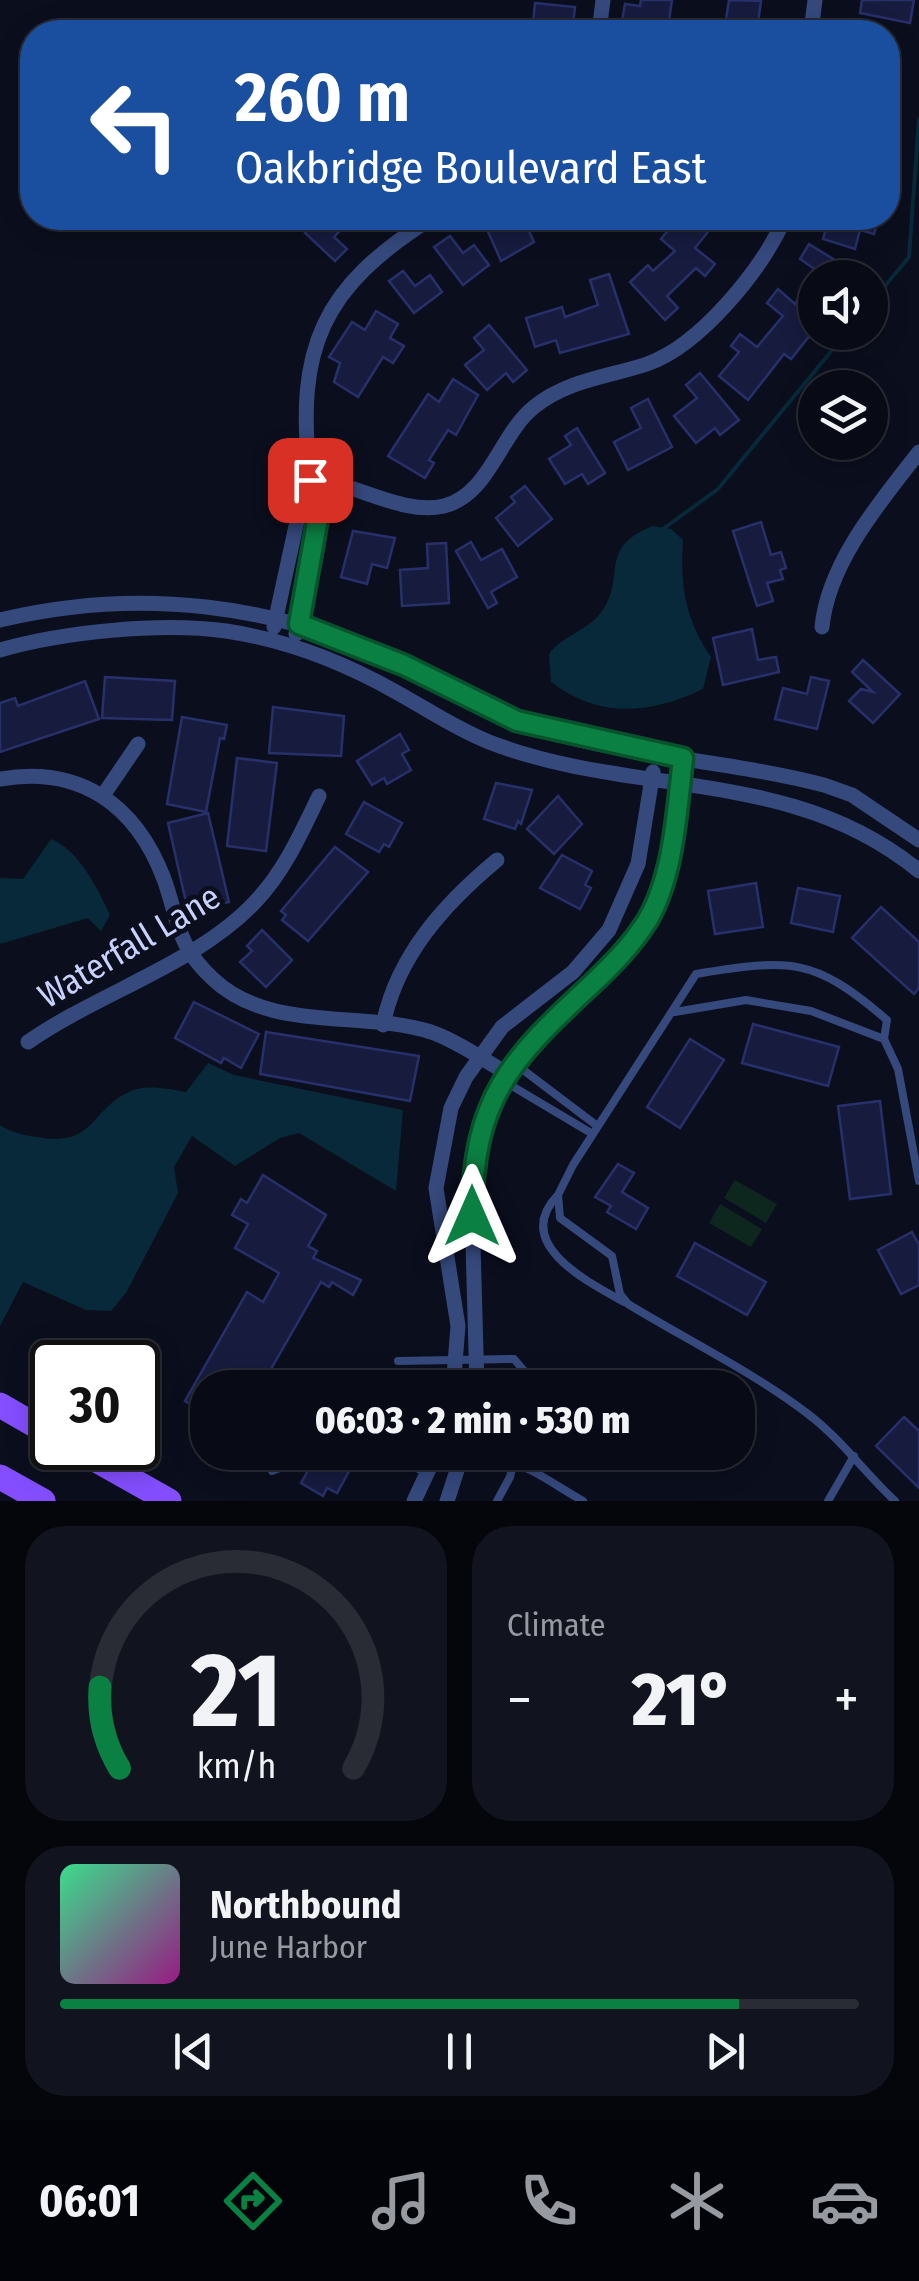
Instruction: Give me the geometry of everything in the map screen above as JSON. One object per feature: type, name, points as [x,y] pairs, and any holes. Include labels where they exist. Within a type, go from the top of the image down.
[{"type":"main road","points":[[0,1405],[30,1422]]},
{"type":"main road","points":[[114,1470],[169,1501]]},
{"type":"main road","points":[[0,1477],[43,1501]]},
{"type":"street","points":[[271,640],[310,480],[308,371],[322,326],[365,269],[416,230]]},
{"type":"street","points":[[310,480],[419,507],[443,506],[460,500],[481,478],[521,419],[547,397],[588,379],[662,358],[687,343],[764,256],[778,230]]},
{"type":"street","points":[[822,627],[827,591],[889,491],[919,452]]},
{"type":"street","points":[[294,646],[320,506],[310,480]]},
{"type":"street","points":[[292,546],[315,547]]},
{"type":"street","points":[[0,620],[56,608],[148,601],[276,618],[404,665],[517,721],[655,753],[824,785],[852,795],[919,840]]},
{"type":"street","points":[[0,650],[47,639],[176,629],[222,630],[271,640],[294,646],[395,691],[450,724],[490,742],[541,758],[783,801],[870,835],[919,871]]},
{"type":"street","points":[[104,794],[138,744]]},
{"type":"street","points":[[456,1370],[458,1326],[436,1188],[451,1108],[502,1027],[573,972],[610,930],[638,864],[655,753]]},
{"type":"street","points":[[478,1370],[471,1172],[475,1147],[507,1071],[617,962],[648,919],[659,893],[683,758]]},
{"type":"street","points":[[0,779],[46,776],[76,781],[118,804],[146,839],[166,883],[177,932],[224,989],[254,1004],[430,1032],[507,1071]]},
{"type":"street","name":"Waterfall Lane","points":[[28,1042],[70,1013],[213,938],[255,902],[288,858],[319,796]]},
{"type":"street","points":[[382,1025],[393,985],[423,938],[448,904],[497,860]]},
{"type":"street","points":[[414,1501],[430,1470]]},
{"type":"street","points":[[447,1501],[458,1470]]},
{"type":"lane","points":[[895,1501],[806,1412],[579,1276],[551,1252],[542,1226],[547,1207],[558,1195],[593,1129],[675,1012],[696,974],[774,962],[840,980],[886,1020],[884,1039],[898,1069],[919,1181]]},
{"type":"lane","points":[[675,1012],[746,1000],[811,1011],[884,1039]]},
{"type":"lane","points":[[507,1071],[593,1129]]},
{"type":"lane","points":[[507,1071],[593,1129]]},
{"type":"lane","points":[[558,1195],[560,1218],[612,1256],[620,1294],[628,1304]]},
{"type":"lane","points":[[398,1362],[479,1359],[522,1363],[523,1370]]},
{"type":"lane","points":[[828,1501],[854,1456]]},
{"type":"lane","points":[[420,1470],[429,1474]]},
{"type":"lane","points":[[497,1501],[511,1470]]},
{"type":"lane","points":[[534,1470],[582,1501]]},
{"type":"green space","points":[[735,1180],[777,1204],[766,1223],[724,1198]]},
{"type":"green space","points":[[720,1204],[762,1229],[751,1247],[709,1223]]},
{"type":"water","points":[[653,526],[671,529],[683,540],[686,601],[695,629],[711,657],[703,689],[664,704],[626,709],[606,707],[569,694],[551,682],[549,654],[599,615],[608,602],[618,554],[624,544]]},
{"type":"water","points":[[51,839],[79,861],[110,915],[101,931],[88,918],[0,944],[0,878],[23,879]]},
{"type":"water","points":[[208,1063],[234,1075],[403,1110],[396,1191],[299,1133],[280,1138],[235,1166],[192,1136],[174,1167],[178,1193],[126,1293],[111,1311],[86,1310],[23,1282],[0,1326],[0,1125],[32,1136],[71,1137],[131,1091],[151,1087],[186,1092]]},
{"type":"building","points":[[641,0],[672,0],[669,20],[622,20],[625,4],[640,6]]},
{"type":"building","points":[[729,0],[761,1],[758,20],[726,20]]},
{"type":"building","points":[[862,0],[914,0],[910,23],[860,13]]},
{"type":"building","points":[[535,3],[575,7],[573,20],[533,20]]},
{"type":"building","points":[[341,230],[334,237],[347,249],[335,261],[305,233]]},
{"type":"building","points":[[487,230],[528,230],[534,242],[501,261]]},
{"type":"building","points":[[668,230],[710,230],[695,248],[715,264],[705,276],[696,268],[667,296],[678,308],[665,320],[630,282],[648,265],[653,271],[675,251],[661,239]]},
{"type":"building","points":[[826,230],[860,230],[855,249],[823,239]]},
{"type":"building","points":[[450,236],[463,253],[474,245],[489,265],[463,285],[434,247]]},
{"type":"building","points":[[809,244],[835,260],[801,260]]},
{"type":"building","points":[[403,271],[415,286],[430,275],[442,292],[414,313],[389,281]]},
{"type":"building","points":[[609,274],[629,334],[560,353],[556,340],[535,347],[526,318],[562,307],[565,317],[598,305],[590,280]]},
{"type":"building","points":[[778,289],[795,304],[798,299],[798,350],[791,359],[784,354],[748,400],[719,376],[739,352],[731,346],[740,334],[757,347],[783,316],[767,303]]},
{"type":"building","points":[[376,311],[398,324],[390,338],[404,346],[393,363],[383,357],[358,397],[334,382],[340,363],[329,357],[352,322],[365,330]]},
{"type":"building","points":[[489,325],[527,370],[513,382],[506,373],[487,390],[465,365],[484,350],[474,338]]},
{"type":"building","points":[[700,373],[739,420],[720,435],[715,428],[696,443],[674,416],[697,398],[686,385]]},
{"type":"building","points":[[453,379],[478,395],[456,435],[448,430],[429,460],[434,463],[425,478],[388,456],[428,394],[439,402]]},
{"type":"building","points":[[648,399],[672,447],[628,470],[614,442],[641,428],[631,408]]},
{"type":"building","points":[[577,428],[605,473],[588,484],[582,474],[565,484],[549,459],[571,445],[565,436]]},
{"type":"building","points":[[525,486],[552,519],[518,546],[496,518],[515,502],[511,497]]},
{"type":"building","points":[[761,522],[771,555],[781,552],[786,568],[780,570],[783,579],[767,583],[773,601],[757,606],[733,531]]},
{"type":"building","points":[[353,531],[395,538],[387,568],[372,564],[367,584],[341,577]]},
{"type":"building","points":[[471,542],[481,560],[502,549],[517,577],[491,592],[497,603],[488,608],[456,551]]},
{"type":"building","points":[[446,543],[449,603],[402,606],[400,570],[428,568],[427,544]]},
{"type":"building","points":[[752,629],[758,660],[776,657],[779,672],[723,685],[713,638]]},
{"type":"building","points":[[863,660],[900,694],[873,723],[849,701],[861,689],[873,692],[852,672]]},
{"type":"building","points":[[105,677],[175,681],[172,720],[102,718]]},
{"type":"building","points":[[811,677],[829,681],[817,729],[775,719],[783,688],[807,694]]},
{"type":"building","points":[[85,681],[99,719],[0,752],[0,703],[15,698],[18,706]]},
{"type":"building","points":[[273,707],[344,716],[341,756],[269,753]]},
{"type":"building","points":[[182,717],[227,725],[224,739],[220,738],[206,812],[167,804]]},
{"type":"building","points":[[400,734],[409,750],[402,754],[411,770],[387,784],[384,778],[372,785],[357,761]]},
{"type":"building","points":[[237,758],[277,763],[266,851],[227,846]]},
{"type":"building","points":[[496,783],[532,790],[521,824],[518,821],[515,829],[484,819]]},
{"type":"building","points":[[558,796],[582,824],[554,854],[527,829]]},
{"type":"building","points":[[364,802],[402,823],[389,847],[384,844],[379,852],[346,834]]},
{"type":"building","points":[[208,813],[229,902],[188,911],[168,823]]},
{"type":"building","points":[[335,847],[368,872],[308,941],[282,920],[286,915],[281,911]]},
{"type":"building","points":[[562,855],[592,871],[585,885],[591,888],[580,909],[540,888]]},
{"type":"building","points":[[756,883],[763,927],[715,934],[708,891]]},
{"type":"building","points":[[798,888],[840,896],[833,932],[791,923]]},
{"type":"building","points":[[881,907],[919,942],[919,988],[914,994],[852,938]]},
{"type":"building","points":[[262,930],[292,960],[266,987],[240,962],[252,951],[247,946]]},
{"type":"building","points":[[194,1002],[259,1034],[241,1068],[224,1058],[221,1063],[175,1038]]},
{"type":"building","points":[[753,1024],[839,1047],[828,1086],[742,1063]]},
{"type":"building","points":[[266,1032],[419,1056],[410,1101],[260,1074]]},
{"type":"building","points":[[690,1039],[724,1060],[680,1128],[647,1107]]},
{"type":"building","points":[[880,1101],[891,1194],[850,1199],[838,1106]]},
{"type":"building","points":[[618,1164],[634,1173],[622,1192],[648,1208],[636,1229],[607,1212],[611,1206],[595,1197]]},
{"type":"building","points":[[263,1175],[326,1215],[308,1246],[317,1251],[313,1258],[361,1280],[353,1295],[332,1282],[329,1287],[321,1282],[270,1370],[203,1370],[247,1292],[263,1302],[279,1273],[235,1248],[248,1224],[232,1215],[241,1199],[247,1203]]},
{"type":"building","points":[[912,1232],[919,1245],[919,1285],[901,1294],[878,1250]]},
{"type":"building","points":[[695,1243],[766,1282],[747,1315],[677,1276]]},
{"type":"building","points":[[904,1417],[919,1431],[919,1488],[876,1446]]},
{"type":"building","points":[[308,1470],[350,1470],[337,1493],[327,1488],[323,1496],[301,1483]]},
{"type":"waterway","points":[[888,282],[909,257],[919,119]]},
{"type":"waterway","points":[[663,529],[718,489],[832,350]]},
{"type":"route","points":[[310,480],[320,506],[315,553],[299,624],[404,665],[484,709],[517,721],[546,731],[683,758],[667,858],[648,919],[617,962],[505,1072],[475,1147],[472,1216]]}]
